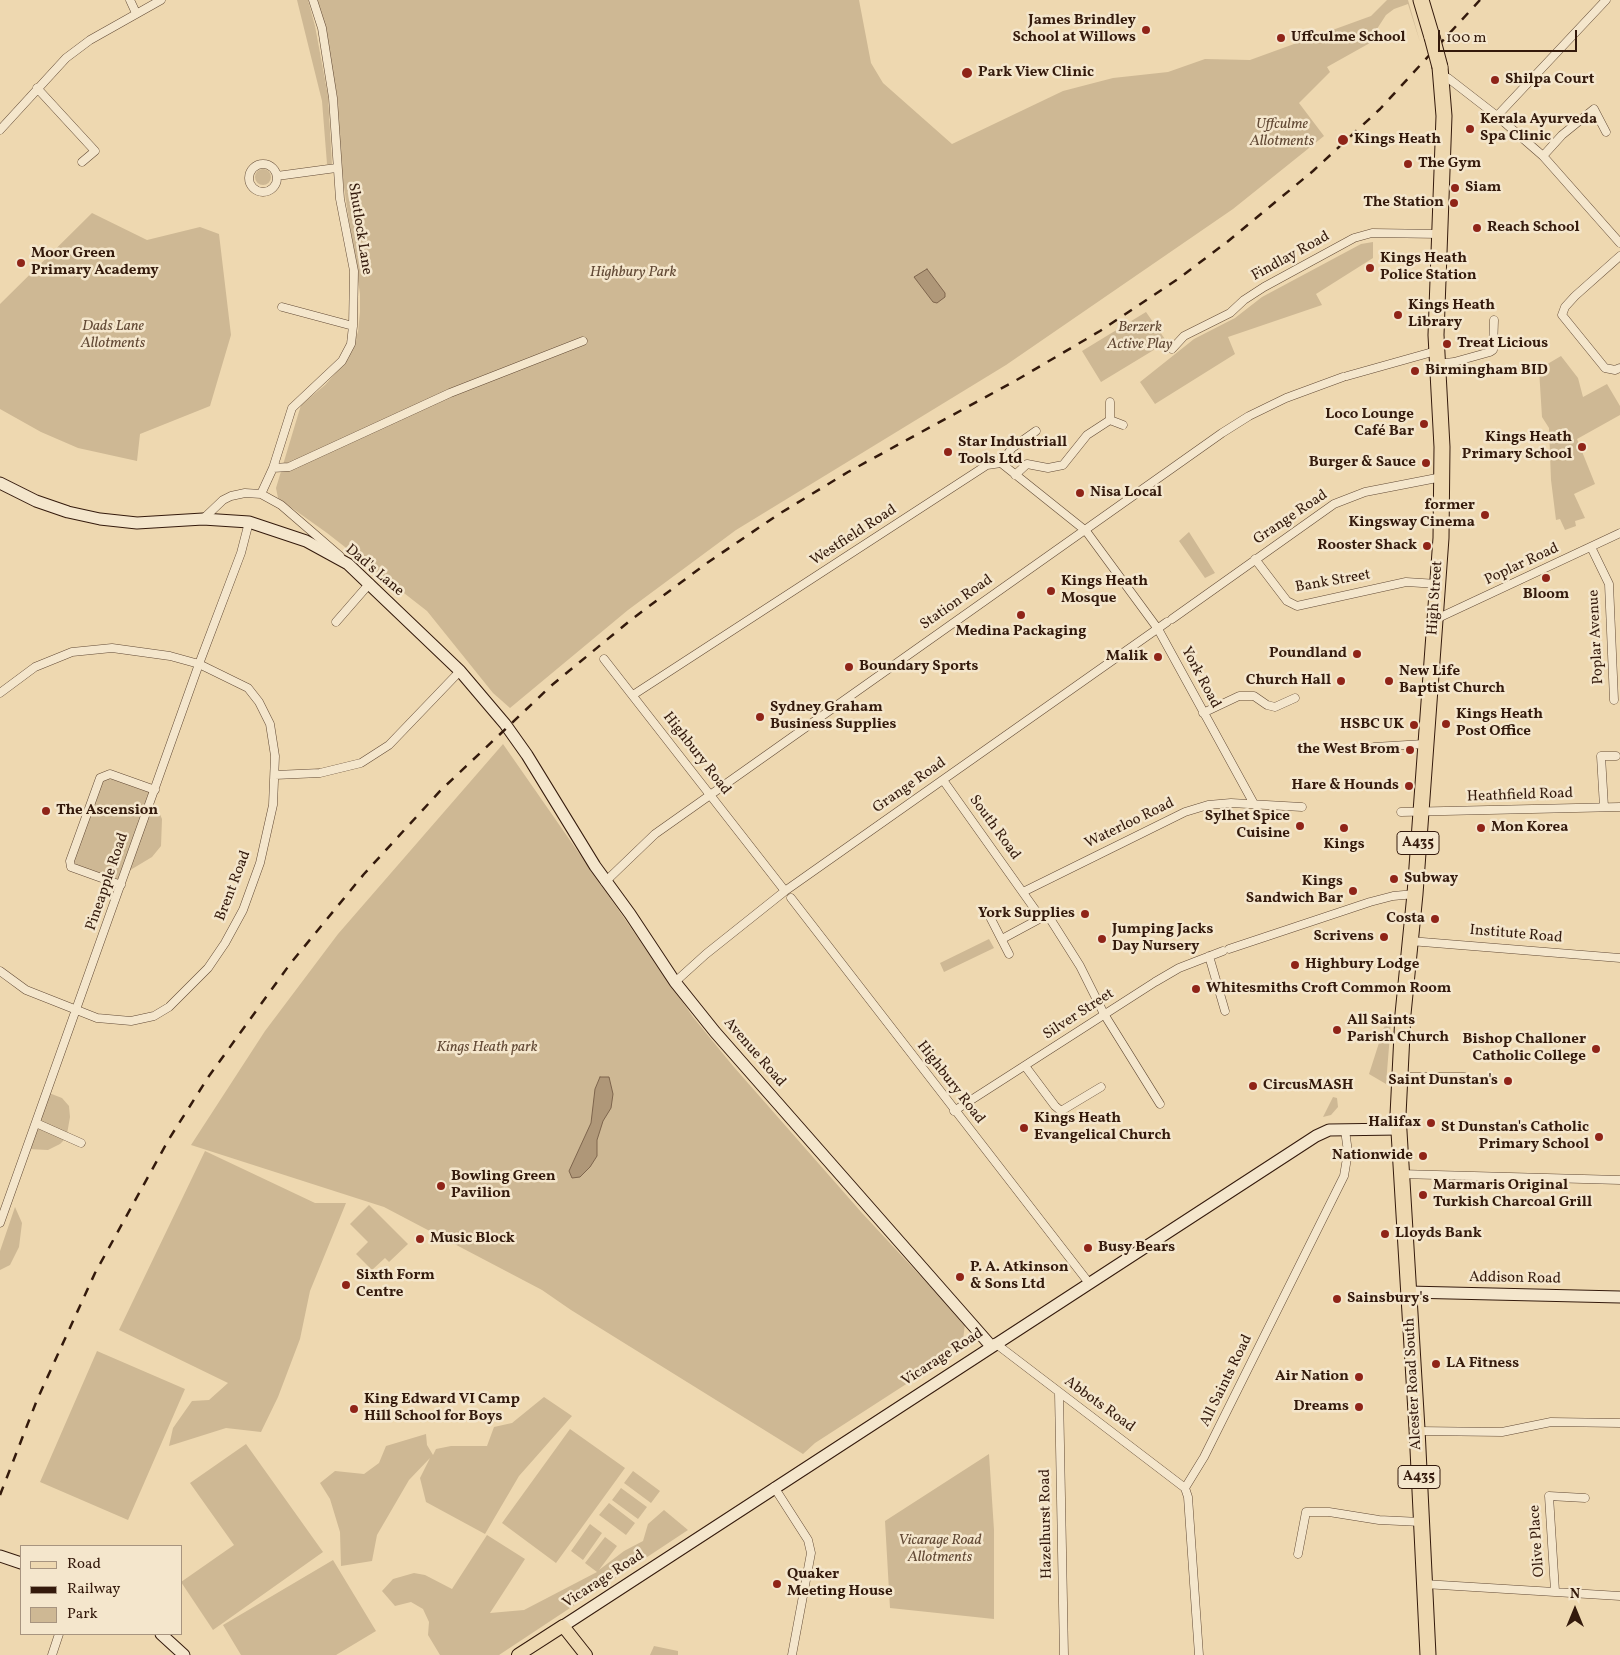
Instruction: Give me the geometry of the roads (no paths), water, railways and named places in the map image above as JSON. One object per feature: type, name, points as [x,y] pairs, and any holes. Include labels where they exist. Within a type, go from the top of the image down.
[{"type":"highway","name":"A435","points":[[1421,0],[1441,71]]},
{"type":"highway","name":"High Street","points":[[1399,1130],[1399,1078],[1438,584],[1442,478],[1437,357],[1444,116],[1441,71]]},
{"type":"highway","name":"A435","points":[[1399,1130],[1400,1174]]},
{"type":"highway","name":"Alcester Road South","points":[[1400,1174],[1417,1431],[1428,1655]]},
{"type":"main road","name":"Vicarage Road","points":[[518,1655],[534,1650],[564,1626]]},
{"type":"main road","points":[[564,1626],[586,1655]]},
{"type":"street","points":[[130,0],[136,13]]},
{"type":"street","points":[[0,130],[36,88],[66,58],[90,40],[161,0]]},
{"type":"street","name":"Shutlock Lane","points":[[261,494],[273,468],[292,408],[342,360],[351,344],[353,326],[354,270],[336,168],[332,98],[322,28],[314,0]]},
{"type":"street","points":[[1497,116],[1606,0]]},
{"type":"street","points":[[1441,71],[1543,156],[1620,243]]},
{"type":"street","points":[[36,88],[95,151],[82,162]]},
{"type":"street","points":[[1543,156],[1562,134],[1594,109],[1606,132]]},
{"type":"street","points":[[277,176],[336,168]]},
{"type":"street","name":"Findlay Road","points":[[1172,348],[1184,336],[1230,313],[1244,300],[1264,287],[1354,238],[1372,233],[1440,234]]},
{"type":"street","points":[[1620,256],[1575,296],[1565,307],[1562,315],[1605,368],[1615,370],[1620,368]]},
{"type":"street","points":[[282,307],[353,326]]},
{"type":"street","name":"Station Road","points":[[605,882],[656,834],[893,664],[1086,531],[1163,474],[1249,416],[1295,395],[1345,376],[1437,357],[1454,362],[1490,352],[1493,350],[1494,320]]},
{"type":"street","points":[[273,468],[289,467],[450,393],[582,341]]},
{"type":"street","points":[[1110,402],[1110,420]]},
{"type":"street","points":[[1015,475],[1027,464],[1048,468],[1063,465],[1087,435],[1110,420]]},
{"type":"street","points":[[1110,420],[1123,425]]},
{"type":"street","points":[[1036,431],[1012,448],[1000,463],[1086,531]]},
{"type":"street","name":"Westfield Road","points":[[633,695],[987,465],[1000,463]]},
{"type":"street","name":"Grange Road","points":[[675,982],[706,954],[785,891],[1334,504],[1365,492],[1442,478]]},
{"type":"street","name":"Dad's Lane","points":[[0,483],[36,501],[68,512],[100,519],[137,523],[203,519],[249,522],[306,541],[348,564],[370,583],[460,671],[505,724],[527,755]]},
{"type":"street","points":[[203,519],[223,500],[231,496],[245,493],[261,494],[281,505],[348,564]]},
{"type":"street","name":"Pineapple Road","points":[[0,1223],[199,664],[241,553],[249,522]]},
{"type":"street","name":"York Road","points":[[1086,531],[1158,629],[1254,804]]},
{"type":"street","name":"Poplar Road","points":[[1434,620],[1620,533]]},
{"type":"street","name":"Poplar Avenue","points":[[1591,547],[1610,584],[1614,700]]},
{"type":"street","name":"Bank Street","points":[[1255,559],[1286,601],[1297,606],[1406,582],[1438,584]]},
{"type":"street","points":[[336,622],[370,583]]},
{"type":"street","name":"Brent Road","points":[[0,693],[34,667],[72,652],[112,648],[170,656],[199,664],[248,688],[259,702],[270,724],[275,775],[273,805],[260,864],[243,910],[225,943],[208,968],[178,1000],[154,1016],[131,1021],[97,1018],[26,990],[0,972]]},
{"type":"street","name":"Highbury Road","points":[[604,658],[785,891]]},
{"type":"street","points":[[275,775],[320,773],[361,763],[389,745],[460,671]]},
{"type":"street","points":[[1203,713],[1239,696],[1254,696],[1267,705],[1275,707],[1295,698]]},
{"type":"street","points":[[1374,747],[1424,744]]},
{"type":"street","name":"Avenue Road","points":[[527,755],[605,882],[630,914],[675,982],[715,1032],[993,1345]]},
{"type":"street","points":[[1604,807],[1601,756],[1616,756]]},
{"type":"street","points":[[121,885],[71,867],[70,861],[100,778],[110,774],[155,790]]},
{"type":"street","name":"South Road","points":[[943,780],[1041,918]]},
{"type":"street","points":[[1254,804],[1302,807]]},
{"type":"street","name":"Waterloo Road","points":[[1023,892],[1185,812],[1208,805],[1254,804]]},
{"type":"street","name":"Heathfield Road","points":[[1420,813],[1620,806]]},
{"type":"street","points":[[1401,812],[1420,813]]},
{"type":"street","name":"Silver Street","points":[[954,1111],[1154,982],[1180,968],[1226,950],[1370,902],[1393,896],[1415,894]]},
{"type":"street","name":"Highbury Road","points":[[791,898],[954,1111],[1089,1282]]},
{"type":"street","points":[[990,917],[1009,954]]},
{"type":"street","points":[[1002,939],[1041,918],[1049,918],[1056,925],[1080,966],[1104,1014],[1160,1104]]},
{"type":"street","name":"Institute Road","points":[[1410,941],[1620,958]]},
{"type":"street","points":[[1209,956],[1225,1011]]},
{"type":"street","points":[[1025,1066],[1055,1106],[1061,1111],[1100,1087]]},
{"type":"street","points":[[1399,1078],[1464,1078]]},
{"type":"street","points":[[36,1123],[81,1143]]},
{"type":"street","name":"Vicarage Road","points":[[564,1626],[730,1518],[774,1487],[1316,1136],[1329,1130],[1399,1130]]},
{"type":"street","name":"All Saints Road","points":[[1186,1488],[1204,1457],[1344,1176],[1348,1152],[1346,1130]]},
{"type":"street","points":[[1400,1174],[1620,1180]]},
{"type":"street","name":"Addison Road","points":[[1408,1292],[1620,1297]]},
{"type":"street","name":"Abbots Road","points":[[993,1345],[1186,1488]]},
{"type":"street","name":"Hazelhurst Road","points":[[1058,1393],[1064,1655]]},
{"type":"street","points":[[1417,1431],[1502,1432],[1551,1422],[1620,1423]]},
{"type":"street","points":[[774,1487],[808,1540],[812,1553],[792,1655]]},
{"type":"street","points":[[1186,1488],[1199,1655]]},
{"type":"street","name":"Olive Place","points":[[1555,1591],[1549,1496],[1585,1498]]},
{"type":"street","points":[[1298,1554],[1306,1512],[1329,1512],[1379,1520],[1421,1522]]},
{"type":"street","points":[[0,1556],[20,1563]]},
{"type":"street","points":[[1424,1584],[1620,1596]]},
{"type":"street","points":[[52,1655],[59,1635]]},
{"type":"street","points":[[162,1635],[184,1655]]},
{"type":"railway","points":[[0,1495],[37,1400],[95,1273],[169,1139],[209,1076],[290,964],[364,874],[441,790],[552,685],[632,619],[707,563],[779,514],[848,472],[1015,381],[1100,331],[1178,279],[1227,242],[1313,171],[1380,109],[1480,0]]},
{"type":"place","name":"James Brindley School at Willows","points":[[1146,30]]},
{"type":"place","name":"Uffculme School","points":[[1281,38]]},
{"type":"place","name":"Park View Clinic","points":[[967,73]]},
{"type":"place","name":"Shilpa Court","points":[[1495,80]]},
{"type":"place","name":"Kerala Ayurveda Spa Clinic","points":[[1470,129]]},
{"type":"place","name":"Kings Heath","points":[[1343,140]]},
{"type":"place","name":"The Gym","points":[[1408,164]]},
{"type":"place","name":"Siam","points":[[1455,188]]},
{"type":"place","name":"The Station","points":[[1454,203]]},
{"type":"place","name":"Reach School","points":[[1477,228]]},
{"type":"place","name":"Moor Green Primary Academy","points":[[21,263]]},
{"type":"place","name":"Kings Heath Police Station","points":[[1370,268]]},
{"type":"place","name":"Kings Heath Library","points":[[1398,315]]},
{"type":"place","name":"Treat Licious","points":[[1447,344]]},
{"type":"place","name":"Birmingham BID","points":[[1415,371]]},
{"type":"place","name":"Loco Lounge Café Bar","points":[[1424,424]]},
{"type":"place","name":"Kings Heath Primary School","points":[[1582,447]]},
{"type":"place","name":"Star Industriall Tools Ltd","points":[[948,452]]},
{"type":"place","name":"Burger & Sauce","points":[[1426,463]]},
{"type":"place","name":"Nisa Local","points":[[1080,493]]},
{"type":"place","name":"former Kingsway Cinema","points":[[1485,515]]},
{"type":"place","name":"Rooster Shack","points":[[1427,546]]},
{"type":"place","name":"Bloom","points":[[1546,578]]},
{"type":"place","name":"Kings Heath Mosque","points":[[1051,591]]},
{"type":"place","name":"Medina Packaging","points":[[1021,615]]},
{"type":"place","name":"Poundland","points":[[1357,654]]},
{"type":"place","name":"Malik","points":[[1158,657]]},
{"type":"place","name":"Boundary Sports","points":[[849,667]]},
{"type":"place","name":"Church Hall","points":[[1341,681]]},
{"type":"place","name":"New Life Baptist Church","points":[[1389,681]]},
{"type":"place","name":"Sydney Graham Business Supplies","points":[[760,717]]},
{"type":"place","name":"Kings Heath Post Office","points":[[1446,724]]},
{"type":"place","name":"HSBC UK","points":[[1414,725]]},
{"type":"place","name":"the West Brom","points":[[1410,750]]},
{"type":"place","name":"Hare & Hounds","points":[[1409,786]]},
{"type":"place","name":"The Ascension","points":[[46,811]]},
{"type":"place","name":"Sylhet Spice Cuisine","points":[[1300,826]]},
{"type":"place","name":"Kings","points":[[1344,828]]},
{"type":"place","name":"Mon Korea","points":[[1481,828]]},
{"type":"place","name":"Subway","points":[[1394,879]]},
{"type":"place","name":"Kings Sandwich Bar","points":[[1353,891]]},
{"type":"place","name":"York Supplies","points":[[1085,914]]},
{"type":"place","name":"Costa","points":[[1435,919]]},
{"type":"place","name":"Scrivens","points":[[1384,937]]},
{"type":"place","name":"Jumping Jacks Day Nursery","points":[[1102,939]]},
{"type":"place","name":"Highbury Lodge","points":[[1295,965]]},
{"type":"place","name":"Whitesmiths Croft Common Room","points":[[1196,989]]},
{"type":"place","name":"All Saints Parish Church","points":[[1337,1030]]},
{"type":"place","name":"Bishop Challoner Catholic College","points":[[1596,1049]]},
{"type":"place","name":"Saint Dunstan's","points":[[1508,1081]]},
{"type":"place","name":"CircusMASH","points":[[1253,1086]]},
{"type":"place","name":"Halifax","points":[[1431,1123]]},
{"type":"place","name":"Kings Heath Evangelical Church","points":[[1024,1128]]},
{"type":"place","name":"St Dunstan's Catholic Primary School","points":[[1599,1137]]},
{"type":"place","name":"Nationwide","points":[[1423,1156]]},
{"type":"place","name":"Bowling Green Pavilion","points":[[441,1186]]},
{"type":"place","name":"Marmaris Original Turkish Charcoal Grill","points":[[1423,1195]]},
{"type":"place","name":"Lloyds Bank","points":[[1385,1234]]},
{"type":"place","name":"Music Block","points":[[420,1239]]},
{"type":"place","name":"Busy Bears","points":[[1088,1248]]},
{"type":"place","name":"P. A. Atkinson & Sons Ltd","points":[[960,1277]]},
{"type":"place","name":"Sixth Form Centre","points":[[346,1285]]},
{"type":"place","name":"Sainsbury's","points":[[1337,1299]]},
{"type":"place","name":"LA Fitness","points":[[1436,1364]]},
{"type":"place","name":"Air Nation","points":[[1359,1377]]},
{"type":"place","name":"Dreams","points":[[1359,1407]]},
{"type":"place","name":"King Edward VI Camp Hill School for Boys","points":[[354,1409]]},
{"type":"place","name":"Quaker Meeting House","points":[[777,1584]]},
{"type":"park label","name":"Uffculme Allotments","points":[[1282,134]]},
{"type":"park label","name":"Highbury Park","points":[[633,273]]},
{"type":"park label","name":"Dads Lane Allotments","points":[[113,336]]},
{"type":"park label","name":"Berzerk Active Play","points":[[1140,336]]},
{"type":"park label","name":"Kings Heath park","points":[[487,1048]]},
{"type":"park label","name":"Vicarage Road Allotments","points":[[940,1550]]}]
